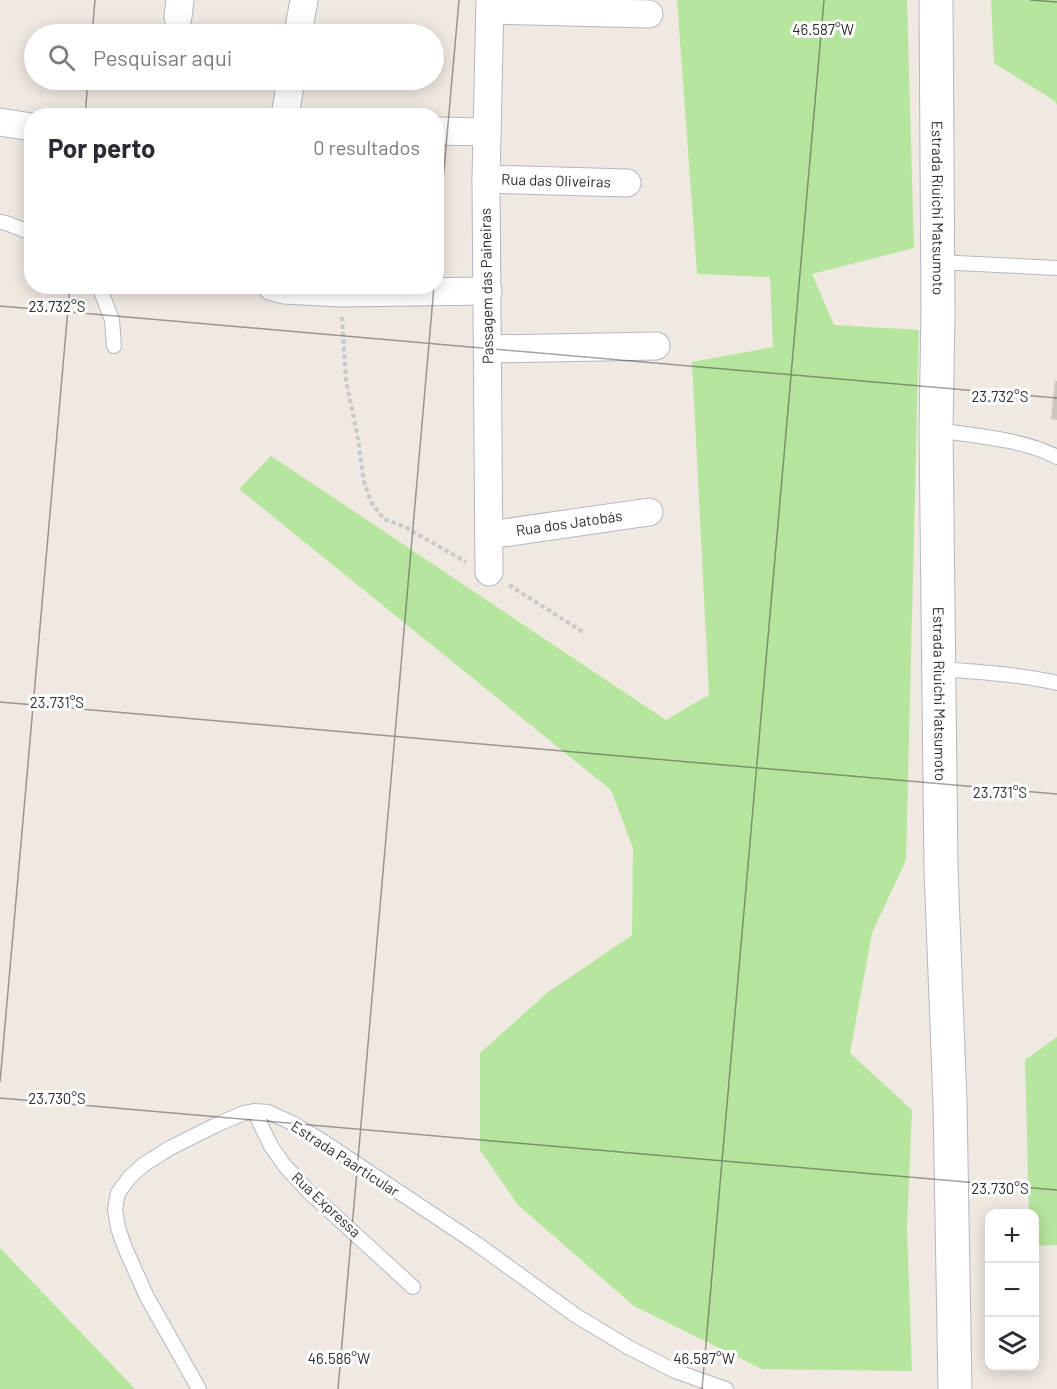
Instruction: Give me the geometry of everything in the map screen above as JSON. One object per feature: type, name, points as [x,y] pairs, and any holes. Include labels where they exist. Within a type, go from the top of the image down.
[{"type":"street","points":[[300,24],[304,0]]},
{"type":"street","name":"Estrada Riuichi Matsumoto","points":[[936,0],[936,429],[941,869],[950,1103],[955,1389]]},
{"type":"street","points":[[490,5],[649,14]]},
{"type":"street","name":"Passagem das Paineiras","points":[[489,572],[486,178],[490,5]]},
{"type":"street","points":[[286,108],[289,90]]},
{"type":"street","points":[[0,122],[24,125]]},
{"type":"street","points":[[444,130],[487,132]]},
{"type":"street","name":"Rua das Oliveiras","points":[[486,178],[627,183]]},
{"type":"street","points":[[444,291],[488,291]]},
{"type":"street","points":[[488,349],[656,346]]},
{"type":"street","name":"Rua dos Jatobás","points":[[489,535],[649,512]]},
{"type":"lane","points":[[0,222],[24,230]]},
{"type":"lane","points":[[937,262],[1057,268]]},
{"type":"lane","points":[[102,294],[112,320],[114,346]]},
{"type":"lane","points":[[936,429],[1024,444],[1057,457]]},
{"type":"lane","points":[[939,669],[1031,677],[1057,683]]},
{"type":"lane","points":[[199,1389],[147,1297],[125,1248],[118,1228],[115,1209],[118,1193],[129,1178],[170,1148],[218,1124],[254,1111]]},
{"type":"lane","name":"Rua Expressa","points":[[254,1111],[285,1166],[309,1192],[413,1287]]},
{"type":"lane","name":"Estrada Paarticular","points":[[254,1111],[268,1112],[321,1140],[477,1244],[575,1315],[628,1347],[675,1371],[726,1389]]},
{"type":"path","points":[[341,294],[346,381],[364,482],[371,502],[384,519],[405,528],[469,564],[489,572],[583,632]]},
{"type":"green space","points":[[677,0],[907,0],[914,248],[812,274],[834,325],[919,330],[906,860],[872,933],[850,1053],[912,1110],[907,1228],[912,1371],[762,1369],[634,1306],[518,1205],[480,1150],[480,1053],[547,993],[632,935],[633,848],[611,790],[239,489],[271,456],[666,720],[709,695],[692,362],[773,347],[770,277],[697,274]]},
{"type":"green space","points":[[991,0],[1057,0],[1057,105],[1055,101],[994,63]]},
{"type":"green space","points":[[1057,1037],[1057,1245],[1039,1246],[1039,1209],[1029,1209],[1025,1060]]},
{"type":"green space","points":[[0,1248],[135,1389],[0,1389]]},
{"type":"building","points":[[1055,381],[1057,381],[1057,420],[1051,419]]}]
